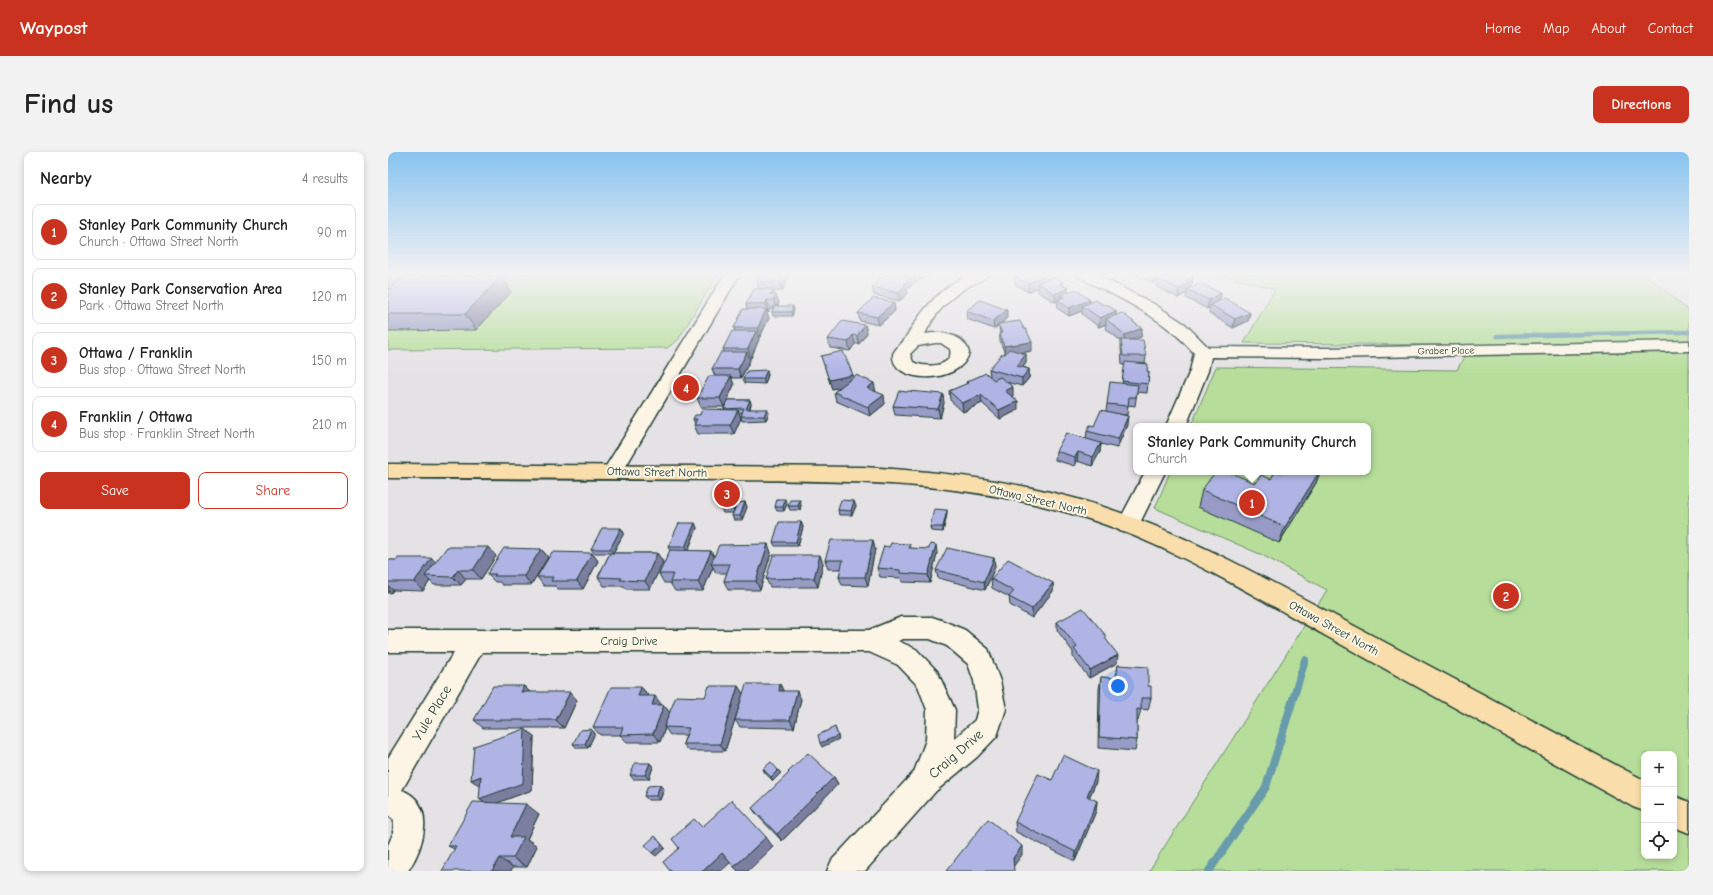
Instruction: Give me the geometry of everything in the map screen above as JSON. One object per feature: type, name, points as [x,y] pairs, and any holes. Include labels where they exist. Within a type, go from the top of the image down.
[{"type":"main road","name":"Ottawa Street North","points":[[388,471],[614,471],[882,475],[950,482],[1010,491],[1068,504],[1128,525],[1181,547],[1239,576],[1641,794]]},
{"type":"main road","points":[[1677,812],[1689,818]]},
{"type":"street","points":[[614,471],[712,308]]},
{"type":"street","points":[[912,342],[920,326],[933,308]]},
{"type":"street","points":[[1147,308],[1168,319],[1194,340],[1203,352],[1199,371],[1177,423]]},
{"type":"street","name":"Graber Place","points":[[1203,352],[1325,353],[1689,346]]},
{"type":"street","points":[[1128,525],[1153,475]]},
{"type":"street","name":"Craig Drive","points":[[843,871],[926,781],[967,747],[987,727],[992,709],[987,681],[979,658],[956,638],[932,628],[900,628],[871,641]]},
{"type":"street","name":"Craig Drive","points":[[388,641],[871,641],[907,656],[928,679],[941,710],[940,740],[926,781]]},
{"type":"street","name":"Yule Place","points":[[388,785],[475,641]]},
{"type":"street","points":[[388,800],[397,802],[408,812],[410,829],[403,850],[389,871]]},
{"type":"green space","points":[[420,308],[698,308],[678,340],[667,348],[388,350],[388,315]]},
{"type":"green space","points":[[1264,308],[1685,308],[1689,311],[1689,871],[1149,871],[1327,590],[1262,555],[1155,508],[1169,475],[1371,475],[1371,423],[1192,423],[1216,367],[1457,370],[1464,357],[1455,345],[1244,343]]},
{"type":"building","points":[[388,308],[471,308],[465,314],[388,314]]},
{"type":"building","points":[[773,308],[792,308],[791,312],[772,312]]},
{"type":"building","points":[[863,308],[888,308],[877,317],[858,313]]},
{"type":"building","points":[[970,308],[1000,308],[1007,310],[993,321],[966,311]]},
{"type":"building","points":[[1084,308],[1111,308],[1116,311],[1100,318]]},
{"type":"building","points":[[1215,308],[1241,308],[1250,313],[1235,319]]},
{"type":"building","points":[[743,309],[766,309],[758,328],[734,328]]},
{"type":"building","points":[[1122,313],[1142,328],[1125,335],[1106,319]]},
{"type":"building","points":[[842,321],[865,325],[857,336],[853,335],[848,342],[828,339]]},
{"type":"building","points":[[1020,321],[1024,329],[1026,329],[1032,342],[1004,346],[999,333],[1002,333],[998,324]]},
{"type":"building","points":[[732,331],[756,331],[748,349],[723,349]]},
{"type":"building","points":[[1121,340],[1143,340],[1146,356],[1123,356]]},
{"type":"building","points":[[1009,349],[1026,354],[1017,366],[1029,369],[1022,378],[989,369],[1002,354],[1005,354]]},
{"type":"building","points":[[843,351],[853,375],[829,380],[821,356]]},
{"type":"building","points":[[721,352],[747,352],[738,369],[712,369]]},
{"type":"building","points":[[1125,362],[1148,364],[1148,384],[1122,381]]},
{"type":"building","points":[[767,370],[763,379],[743,379],[747,371]]},
{"type":"building","points":[[986,373],[994,380],[1000,377],[1013,387],[1005,391],[1018,401],[999,410],[981,395],[962,403],[949,391]]},
{"type":"building","points":[[856,375],[874,383],[867,388],[884,395],[868,407],[834,392]]},
{"type":"building","points":[[709,376],[731,376],[720,398],[697,398]]},
{"type":"building","points":[[1110,382],[1138,385],[1136,397],[1129,397],[1128,406],[1107,404]]},
{"type":"building","points":[[899,391],[943,394],[938,409],[893,406]]},
{"type":"building","points":[[727,400],[750,400],[746,409],[767,409],[764,416],[741,416],[744,408],[724,409]]},
{"type":"building","points":[[702,409],[738,410],[730,425],[694,425],[697,419],[693,419],[695,415],[700,415]]},
{"type":"building","points":[[1101,410],[1128,416],[1118,439],[1087,431],[1090,425],[1094,426]]},
{"type":"building","points":[[1066,433],[1101,443],[1093,457],[1078,452],[1075,457],[1056,451]]},
{"type":"building","points":[[1213,475],[1236,475],[1255,483],[1261,475],[1271,479],[1273,475],[1317,475],[1285,527],[1202,490]]},
{"type":"building","points":[[777,499],[785,499],[783,507],[775,507]]},
{"type":"building","points":[[725,500],[736,500],[732,508],[721,508]]},
{"type":"building","points":[[790,500],[800,500],[798,506],[788,506]]},
{"type":"building","points":[[841,500],[854,501],[851,511],[838,510]]},
{"type":"building","points":[[745,502],[740,516],[732,516],[737,503]]},
{"type":"building","points":[[934,509],[947,510],[943,527],[930,527]]},
{"type":"building","points":[[779,522],[801,522],[796,542],[773,542]]},
{"type":"building","points":[[679,523],[695,523],[685,547],[668,547]]},
{"type":"building","points":[[602,528],[621,528],[610,549],[591,549]]},
{"type":"building","points":[[831,540],[873,540],[865,577],[839,577],[843,560],[825,560]]},
{"type":"building","points":[[891,543],[910,544],[909,548],[929,549],[930,544],[936,545],[928,575],[900,573],[900,570],[877,568],[884,546],[889,547]]},
{"type":"building","points":[[768,544],[756,581],[724,581],[730,564],[711,564],[719,545]]},
{"type":"building","points":[[447,547],[488,547],[473,570],[458,570],[453,577],[425,576]]},
{"type":"building","points":[[504,548],[541,549],[524,576],[494,576],[496,574],[487,574]]},
{"type":"building","points":[[947,548],[994,558],[984,582],[936,570]]},
{"type":"building","points":[[670,550],[711,551],[698,582],[670,582],[673,574],[659,574]]},
{"type":"building","points":[[552,552],[592,553],[577,581],[551,581],[553,577],[537,577]]},
{"type":"building","points":[[610,553],[657,553],[645,581],[598,577]]},
{"type":"building","points":[[773,555],[820,555],[814,578],[766,579]]},
{"type":"building","points":[[398,558],[432,558],[414,582],[388,582],[388,560],[397,560]]},
{"type":"building","points":[[1008,559],[1053,583],[1032,609],[1009,597],[1014,591],[991,579]]},
{"type":"building","points":[[1083,608],[1107,637],[1105,638],[1118,655],[1090,670],[1074,649],[1077,647],[1057,622]]},
{"type":"building","points":[[1118,665],[1148,667],[1148,686],[1151,686],[1151,698],[1141,698],[1141,710],[1137,709],[1137,740],[1099,737],[1101,677],[1114,678],[1117,674]]},
{"type":"building","points":[[746,684],[780,684],[779,691],[797,691],[790,720],[735,720]]},
{"type":"building","points":[[493,686],[524,686],[521,692],[570,692],[556,720],[474,720]]},
{"type":"building","points":[[709,686],[738,686],[720,744],[683,744],[689,728],[664,727],[676,696],[705,697]]},
{"type":"building","points":[[611,687],[641,687],[638,696],[655,696],[652,705],[664,705],[653,734],[620,735],[623,727],[593,727]]},
{"type":"building","points":[[835,727],[838,736],[820,743],[818,735]]},
{"type":"building","points":[[525,729],[523,783],[479,799],[481,776],[471,780],[474,746]]},
{"type":"building","points":[[591,729],[585,744],[573,744],[580,730]]},
{"type":"building","points":[[808,753],[834,777],[777,834],[752,808]]},
{"type":"building","points":[[1063,755],[1097,771],[1087,796],[1097,801],[1076,852],[1015,822],[1038,774],[1052,780]]},
{"type":"building","points":[[771,762],[778,770],[771,777],[763,769]]},
{"type":"building","points":[[635,763],[650,763],[645,775],[630,775]]},
{"type":"building","points":[[660,785],[656,796],[644,796],[648,786]]},
{"type":"building","points":[[732,800],[766,837],[734,867],[722,853],[703,871],[670,871],[663,862],[679,848],[672,839],[694,819],[702,827]]},
{"type":"building","points":[[473,802],[526,804],[510,837],[524,837],[513,858],[499,858],[492,871],[442,871],[456,846],[448,846]]},
{"type":"building","points":[[988,819],[1022,846],[1013,858],[1014,871],[946,871]]},
{"type":"building","points":[[655,836],[662,845],[652,853],[645,845]]},
{"type":"waterway","points":[[1497,336],[1689,332]]},
{"type":"waterway","points":[[1209,871],[1266,787],[1305,660]]},
{"type":"place","name":"Franklin / Ottawa","points":[[686,388]]},
{"type":"place","name":"Ottawa / Franklin","points":[[727,494]]},
{"type":"place","name":"Stanley Park Community Church","points":[[1252,503]]},
{"type":"place","name":"Stanley Park Conservation Area","points":[[1506,596]]}]
